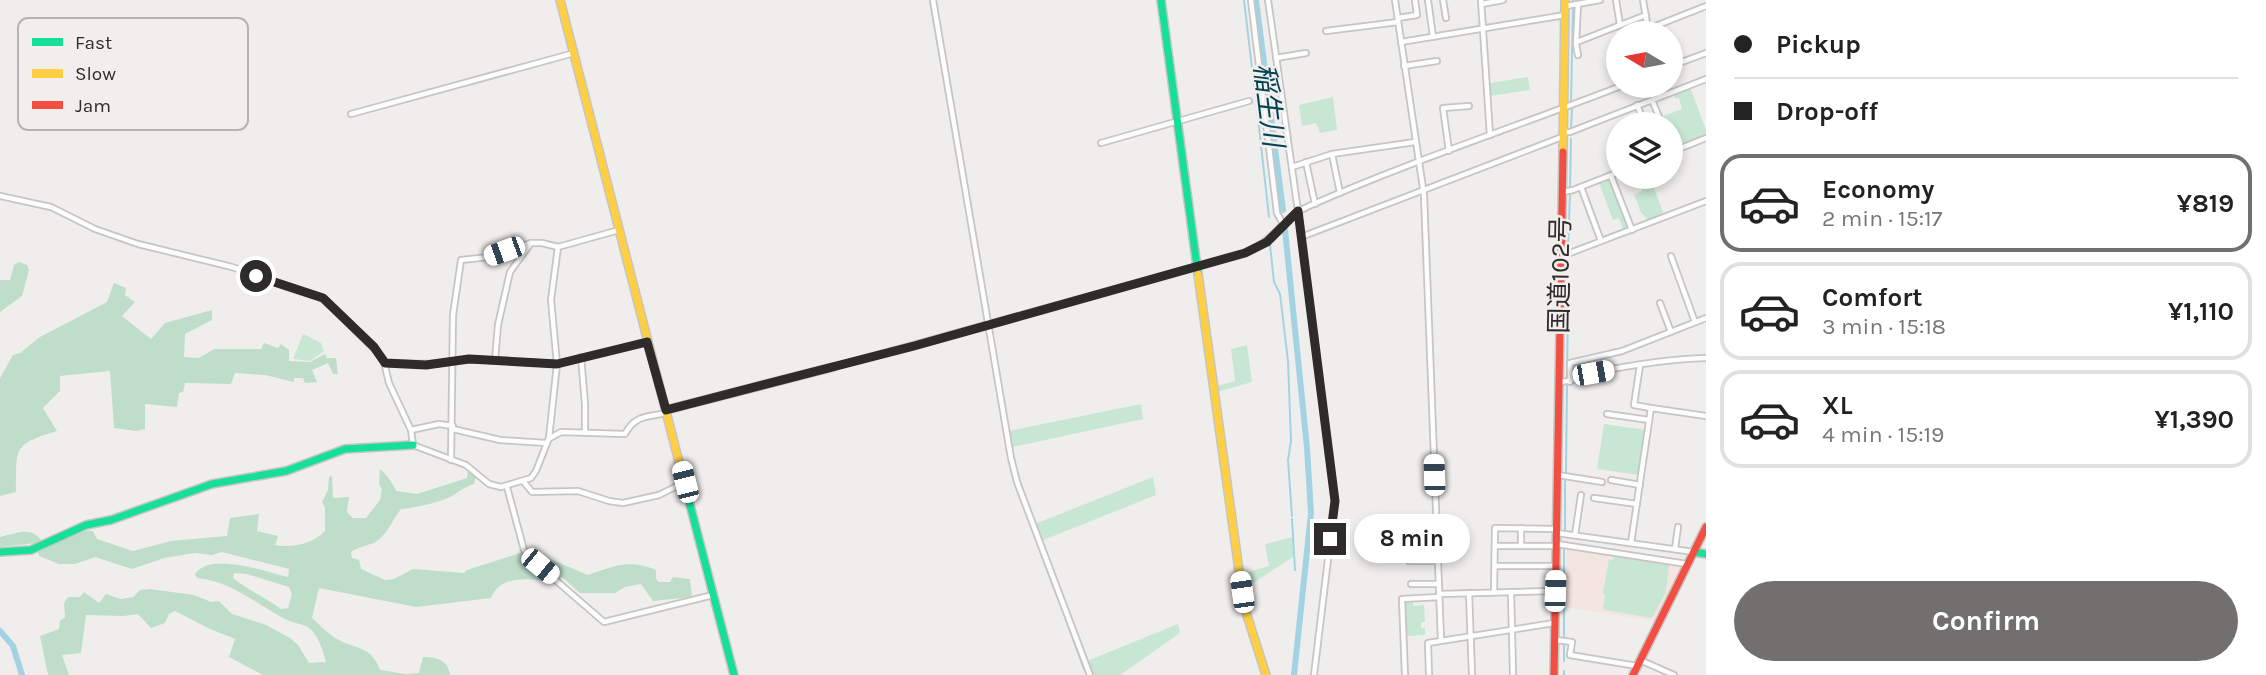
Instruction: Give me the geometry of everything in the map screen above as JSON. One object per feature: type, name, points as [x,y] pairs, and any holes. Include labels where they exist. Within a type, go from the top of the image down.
[{"type":"main road","points":[[560,0],[734,675]]},
{"type":"main road","points":[[1161,0],[1242,592],[1266,675]]},
{"type":"main road","name":"国道102号","points":[[1554,675],[1565,3]]},
{"type":"main road","points":[[666,411],[833,367]]},
{"type":"main road","points":[[0,552],[31,550],[86,525],[111,520],[212,484],[286,471],[345,449],[413,445]]},
{"type":"main road","points":[[1633,675],[1706,529]]},
{"type":"main road","points":[[1694,552],[1706,554]]},
{"type":"street","points":[[933,0],[1017,482],[1090,675]]},
{"type":"street","points":[[1251,0],[1277,213],[1283,224]]},
{"type":"street","points":[[1268,0],[1335,501],[1314,675]]},
{"type":"street","points":[[1395,0],[1424,190],[1441,640]]},
{"type":"street","points":[[1326,31],[1417,15],[1415,0]]},
{"type":"street","points":[[1428,0],[1433,37]]},
{"type":"street","points":[[1443,0],[1446,19]]},
{"type":"street","points":[[1490,135],[1482,2],[1503,0]]},
{"type":"street","points":[[1565,3],[1578,4],[1600,0]]},
{"type":"street","points":[[1616,0],[1619,21]]},
{"type":"street","points":[[1643,0],[1648,29],[1706,6]]},
{"type":"street","points":[[1578,4],[1578,55]]},
{"type":"street","points":[[1401,42],[1565,15]]},
{"type":"street","points":[[1630,21],[1646,15]]},
{"type":"street","points":[[1577,42],[1606,31]]},
{"type":"street","points":[[351,114],[574,53]]},
{"type":"street","points":[[1276,58],[1306,53]]},
{"type":"street","points":[[1684,61],[1706,53]]},
{"type":"street","points":[[1405,66],[1437,61]]},
{"type":"street","points":[[1301,237],[1706,79]]},
{"type":"street","points":[[833,367],[1260,247],[1298,211],[1606,91]]},
{"type":"street","points":[[1653,100],[1658,112]]},
{"type":"street","points":[[1101,143],[1249,102]]},
{"type":"street","points":[[1637,105],[1640,112]]},
{"type":"street","points":[[1449,151],[1443,108],[1469,106]]},
{"type":"street","points":[[1683,147],[1706,138]]},
{"type":"street","points":[[1292,166],[1332,154],[1415,142]]},
{"type":"street","points":[[1332,154],[1340,193]]},
{"type":"street","points":[[1306,162],[1315,204]]},
{"type":"street","points":[[1562,192],[1606,178]]},
{"type":"street","points":[[1581,187],[1601,242]]},
{"type":"street","points":[[1616,189],[1632,230]]},
{"type":"street","points":[[0,196],[51,207],[106,234],[168,253],[232,267],[323,298],[374,347],[385,363],[389,383],[411,430],[413,445],[466,465],[489,484],[507,487],[531,478],[547,441],[557,364],[551,300],[558,247]]},
{"type":"street","points":[[1561,256],[1706,201]]},
{"type":"street","points":[[451,460],[453,316],[461,260],[489,257],[531,243],[558,247],[619,230]]},
{"type":"street","points":[[495,360],[498,325],[510,272],[531,243]]},
{"type":"street","points":[[1671,256],[1695,322]]},
{"type":"street","points":[[1660,303],[1671,332]]},
{"type":"street","points":[[1570,382],[1570,363],[1622,351],[1706,318]]},
{"type":"street","points":[[385,363],[426,365],[495,360],[557,364],[647,342]]},
{"type":"street","points":[[581,357],[585,432]]},
{"type":"street","points":[[1558,382],[1570,382],[1593,373],[1668,359],[1706,358]]},
{"type":"street","points":[[1640,365],[1634,405],[1706,416]]},
{"type":"street","points":[[1631,543],[1651,408]]},
{"type":"street","points":[[411,430],[439,424],[508,441],[547,441],[561,432],[625,434],[629,424],[639,418],[666,411]]},
{"type":"street","points":[[1607,414],[1649,420]]},
{"type":"street","points":[[1557,475],[1602,482]]},
{"type":"street","points":[[1611,480],[1640,485]]},
{"type":"street","points":[[523,481],[526,488],[532,492],[578,491],[617,503],[659,495],[685,482]]},
{"type":"street","points":[[507,487],[524,550],[604,622],[713,595]]},
{"type":"street","points":[[1575,535],[1581,495]]},
{"type":"street","points":[[1594,498],[1637,503]]},
{"type":"street","points":[[1675,550],[1678,527]]},
{"type":"street","points":[[1494,592],[1495,528],[1556,531],[1694,552]]},
{"type":"street","points":[[1521,528],[1521,546]]},
{"type":"street","points":[[1495,546],[1556,545],[1687,564]]},
{"type":"street","points":[[1409,561],[1437,561]]},
{"type":"street","points":[[1495,566],[1555,566]]},
{"type":"street","points":[[1411,584],[1438,584]]},
{"type":"street","points":[[1405,675],[1402,599],[1469,593],[1555,591]]},
{"type":"street","points":[[1510,592],[1513,675]]},
{"type":"street","points":[[1469,593],[1472,675]]},
{"type":"street","points":[[1429,675],[1428,643],[1554,623]]},
{"type":"street","points":[[1554,640],[1572,642],[1570,655],[1638,663],[1674,675]]},
{"type":"shaded area","points":[[1566,546],[1683,565],[1655,621],[1565,607]]},
{"type":"green space","points":[[1528,77],[1530,90],[1490,96],[1490,83]]},
{"type":"green space","points":[[1690,87],[1706,136],[1683,145],[1683,112],[1674,112],[1682,109],[1679,98],[1684,98],[1684,89]]},
{"type":"green space","points":[[1333,97],[1337,130],[1320,133],[1316,123],[1302,126],[1299,105]]},
{"type":"green space","points":[[1606,181],[1606,189],[1614,189],[1628,229],[1624,232],[1619,218],[1613,220],[1599,183]]},
{"type":"green space","points":[[1654,189],[1664,215],[1649,221],[1639,210],[1634,195]]},
{"type":"green space","points":[[19,262],[27,265],[29,270],[22,296],[0,312],[0,280],[10,280],[14,265]]},
{"type":"green space","points":[[114,283],[126,288],[125,295],[135,302],[122,316],[151,339],[165,323],[212,310],[212,320],[185,334],[184,357],[199,358],[214,349],[261,349],[264,343],[278,348],[281,344],[289,350],[289,361],[310,362],[325,354],[327,358],[336,358],[338,374],[333,374],[328,363],[312,370],[317,382],[305,383],[303,378],[294,378],[294,382],[265,375],[235,373],[231,384],[185,383],[183,392],[179,393],[177,407],[145,404],[145,429],[136,431],[114,428],[110,371],[60,376],[60,391],[43,408],[57,431],[24,445],[17,457],[16,492],[0,496],[0,378],[13,355],[20,353],[40,337],[107,302]]},
{"type":"green space","points":[[303,334],[321,343],[324,351],[310,361],[293,359]]},
{"type":"green space","points":[[1247,345],[1252,382],[1217,392],[1217,386],[1235,381],[1231,349]]},
{"type":"green space","points":[[1141,404],[1143,419],[1012,447],[1009,431]]},
{"type":"green space","points":[[1604,424],[1646,430],[1639,475],[1597,469]]},
{"type":"green space","points":[[380,469],[396,491],[417,494],[467,478],[468,471],[476,476],[474,484],[450,497],[401,509],[381,537],[374,543],[351,552],[352,558],[359,560],[361,569],[385,580],[394,579],[413,569],[464,573],[529,550],[588,575],[629,564],[656,570],[656,579],[659,582],[670,582],[673,577],[690,579],[692,597],[653,601],[641,584],[625,587],[615,593],[580,593],[562,577],[555,582],[528,579],[510,581],[496,590],[491,598],[416,607],[319,588],[312,618],[335,638],[368,653],[380,670],[419,673],[423,657],[428,657],[444,663],[450,675],[263,675],[229,657],[235,639],[175,611],[169,614],[165,623],[151,628],[138,614],[86,615],[81,653],[62,655],[69,675],[48,675],[40,636],[59,629],[60,621],[65,617],[64,603],[68,597],[80,597],[84,592],[99,603],[106,594],[121,599],[133,597],[140,590],[150,589],[194,595],[211,602],[219,601],[232,614],[266,625],[290,638],[298,645],[309,663],[326,662],[317,638],[308,627],[287,620],[222,584],[197,578],[195,574],[203,567],[213,564],[239,565],[288,577],[289,569],[222,552],[164,558],[132,569],[95,557],[75,564],[59,564],[39,556],[36,543],[0,547],[0,537],[15,533],[32,533],[46,547],[81,530],[93,531],[97,539],[133,551],[171,541],[227,536],[230,518],[259,514],[257,531],[278,536],[275,545],[295,545],[315,539],[325,531],[325,507],[322,502],[328,490],[329,477],[332,476],[333,498],[349,497],[347,512],[353,518],[366,518],[380,500],[382,489],[379,484]],"holes":[[[234,573],[247,574],[289,587],[292,594],[288,608],[281,609],[233,578]]]},
{"type":"green space","points":[[1153,477],[1156,495],[1041,541],[1035,524]]},
{"type":"green space","points":[[1293,537],[1293,557],[1244,589],[1242,574],[1269,566],[1265,544]]},
{"type":"green space","points":[[1614,557],[1669,565],[1666,592],[1652,618],[1605,610],[1603,607],[1609,559],[1613,560]]},
{"type":"green space","points":[[1413,601],[1413,606],[1424,605],[1425,622],[1421,622],[1421,628],[1425,628],[1425,635],[1407,636],[1405,602]]},
{"type":"green space","points":[[1178,624],[1180,633],[1120,675],[1092,675],[1087,661]]},
{"type":"waterway","points":[[930,0],[940,58]]},
{"type":"waterway","points":[[1244,0],[1255,94]]},
{"type":"waterway","name":"稲生川","points":[[1256,0],[1283,210]]},
{"type":"waterway","points":[[1571,101],[1573,9]]},
{"type":"waterway","points":[[941,62],[946,88]]},
{"type":"waterway","points":[[1256,100],[1269,217]]},
{"type":"waterway","points":[[1571,129],[1572,108]]},
{"type":"waterway","points":[[1570,188],[1571,139]]},
{"type":"waterway","points":[[1568,250],[1570,193]]},
{"type":"waterway","name":"稲生川","points":[[1285,230],[1311,513],[1294,675]]},
{"type":"waterway","points":[[1270,245],[1274,282],[1280,294],[1288,361],[1291,441],[1288,460],[1292,516]]},
{"type":"waterway","points":[[1568,283],[1568,300]]},
{"type":"waterway","points":[[1567,378],[1568,307]]},
{"type":"waterway","points":[[1566,473],[1567,384]]},
{"type":"waterway","points":[[1010,465],[1014,481]]},
{"type":"waterway","points":[[1565,479],[1565,531]]},
{"type":"waterway","points":[[1016,485],[1043,559]]},
{"type":"waterway","points":[[1292,519],[1295,570]]},
{"type":"waterway","points":[[1564,548],[1564,638]]},
{"type":"waterway","points":[[1044,562],[1064,614]]},
{"type":"waterway","points":[[1065,617],[1084,669]]},
{"type":"waterway","points":[[0,631],[13,646],[22,675]]},
{"type":"waterway","points":[[1564,643],[1564,661]]},
{"type":"traffic: fast","points":[[1161,0],[1198,274]]},
{"type":"traffic: fast","points":[[0,552],[31,550],[86,525],[111,520],[212,484],[286,471],[345,449],[413,445]]},
{"type":"traffic: fast","points":[[688,497],[734,675]]},
{"type":"traffic: fast","points":[[1694,552],[1706,554]]},
{"type":"traffic: slow","points":[[560,0],[688,497]]},
{"type":"traffic: slow","points":[[1563,152],[1565,0]]},
{"type":"traffic: slow","points":[[1198,274],[1242,592],[1266,675]]},
{"type":"traffic: jam","points":[[1554,675],[1563,152]]},
{"type":"traffic: jam","points":[[666,410],[833,367]]},
{"type":"traffic: jam","points":[[1633,675],[1706,527]]},
{"type":"route","points":[[256,276],[323,298],[374,347],[385,363],[426,365],[469,359],[557,364],[647,342],[666,410],[914,346],[1245,253],[1267,242],[1298,211],[1335,501],[1330,539]]}]
